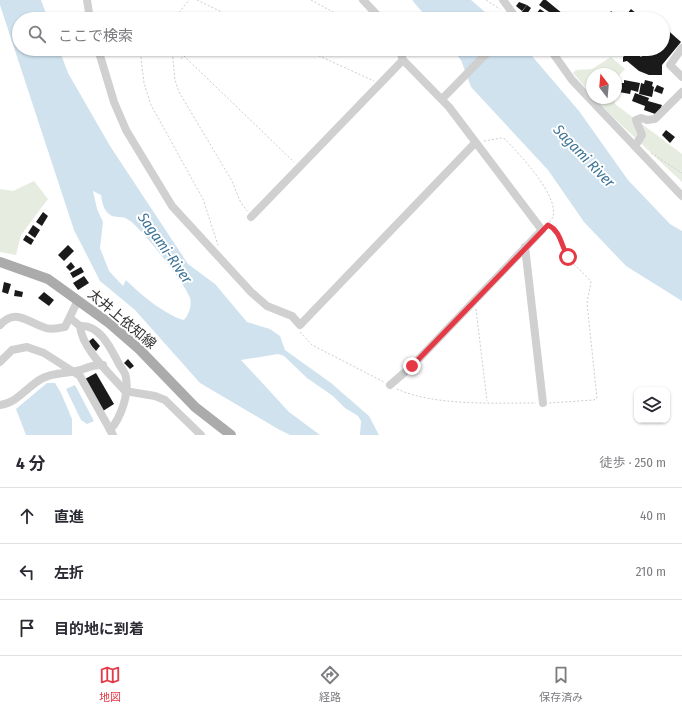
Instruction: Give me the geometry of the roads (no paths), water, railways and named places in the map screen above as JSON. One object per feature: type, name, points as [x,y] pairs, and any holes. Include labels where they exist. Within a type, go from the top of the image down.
[{"type":"main road","name":"太井上依知線","points":[[0,262],[48,279],[78,300],[125,336],[195,407],[231,435]]},
{"type":"street","points":[[87,0],[89,12]]},
{"type":"street","points":[[363,0],[374,12]]},
{"type":"street","points":[[503,0],[513,12]]},
{"type":"street","points":[[682,48],[670,65],[682,77]]},
{"type":"street","points":[[100,56],[114,102],[131,141],[172,206],[251,292],[267,306],[292,316],[300,325],[475,143]]},
{"type":"street","points":[[390,385],[410,366],[412,366],[542,230],[475,143],[444,97],[403,60],[402,56]]},
{"type":"street","points":[[444,97],[484,56]]},
{"type":"street","points":[[555,56],[572,80],[682,196]]},
{"type":"street","points":[[251,217],[403,60]]},
{"type":"street","points":[[635,146],[642,135],[636,120],[638,118],[651,121],[655,119],[682,92]]},
{"type":"street","points":[[525,247],[543,403]]},
{"type":"street","points":[[0,326],[5,319],[15,316],[46,328],[55,329],[64,327],[70,318],[74,304],[78,300]]},
{"type":"street","points":[[70,318],[80,326],[87,325],[97,331],[108,344],[126,377],[125,402],[120,417],[112,432]]},
{"type":"street","points":[[80,326],[80,336],[87,347],[125,391],[155,396],[165,400],[200,435]]},
{"type":"street","points":[[0,362],[12,350],[27,347],[44,353],[80,376],[112,432]]},
{"type":"street","points":[[0,405],[8,404],[40,379],[56,372],[72,372],[91,364],[103,365]]},
{"type":"water","points":[[0,0],[41,0],[45,12],[12,12],[12,41],[0,5]]},
{"type":"water","points":[[412,0],[471,0],[485,12],[422,12]]},
{"type":"water","name":"Sagami-River","points":[[17,56],[62,56],[68,73],[110,146],[188,264],[215,284],[247,322],[270,329],[280,336],[285,350],[331,383],[369,416],[379,435],[360,435],[361,421],[358,416],[345,408],[333,396],[307,378],[284,356],[278,354],[241,360],[289,412],[320,435],[290,435],[200,383],[135,310],[100,281],[74,230]],"holes":[[[93,191],[101,195],[105,210],[109,214],[114,217],[125,218],[133,223],[162,256],[187,291],[191,304],[190,310],[184,320],[161,309],[126,280],[123,286],[109,271],[100,248],[103,222],[97,209]]]},
{"type":"water","name":"Sagami River","points":[[458,56],[532,56],[579,111],[628,180],[670,224],[682,231],[682,301],[626,266],[584,222],[548,170],[471,87],[461,60]]},
{"type":"water","points":[[47,383],[55,383],[61,393],[72,419],[72,435],[26,435],[16,409]]},
{"type":"water","points":[[75,385],[94,421],[87,424],[81,420],[66,389]]}]
